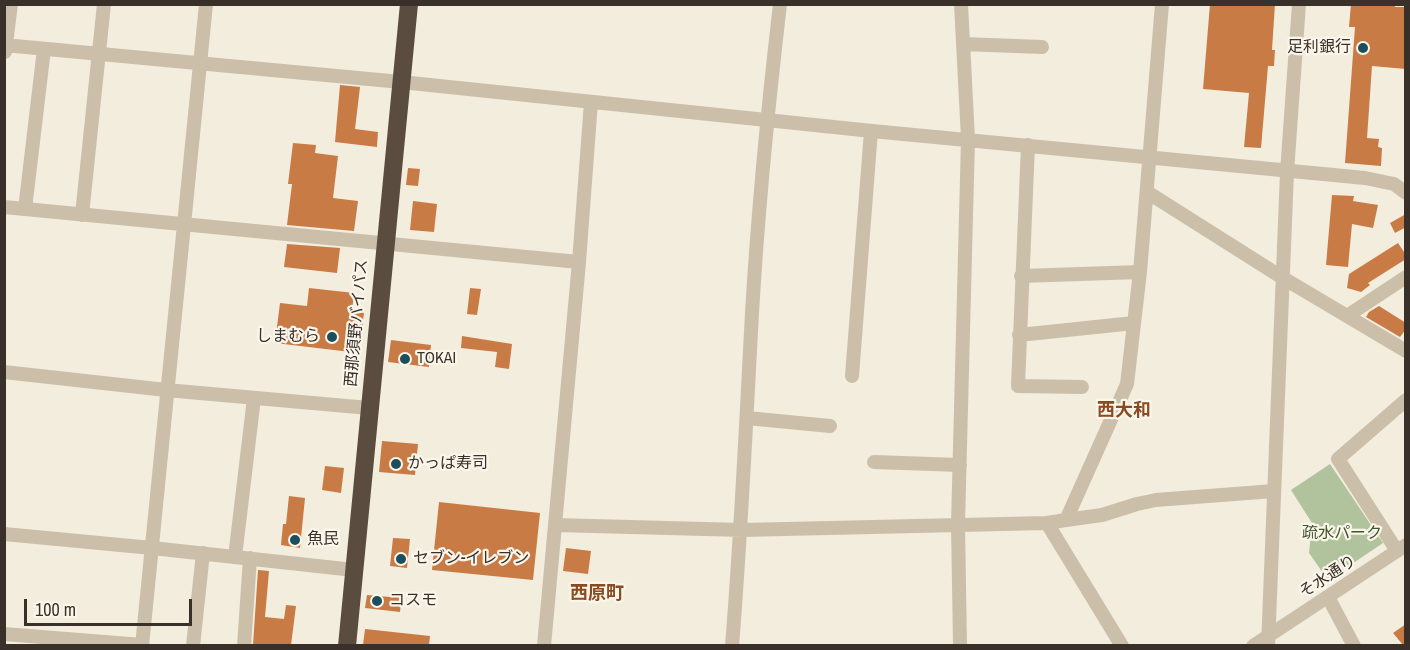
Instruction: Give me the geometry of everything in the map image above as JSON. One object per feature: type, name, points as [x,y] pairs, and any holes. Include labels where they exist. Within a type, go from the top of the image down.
[{"type":"highway","name":"西那須野バイパス","points":[[347,645],[384,242],[409,4]]},
{"type":"street","points":[[10,4],[5,48],[98,53],[1287,172],[1400,180],[1406,193]]},
{"type":"street","points":[[82,215],[104,4]]},
{"type":"street","points":[[4,634],[142,645],[166,390],[207,4]]},
{"type":"street","points":[[744,645],[733,639],[742,530],[752,312],[767,120],[780,4]]},
{"type":"street","points":[[960,645],[958,524],[968,139],[961,4]]},
{"type":"street","points":[[1066,520],[1125,392],[1140,272],[1162,4]]},
{"type":"street","points":[[1268,641],[1287,172],[1299,4]]},
{"type":"street","points":[[963,44],[1042,47]]},
{"type":"street","points":[[25,209],[44,49]]},
{"type":"street","points":[[544,645],[579,262],[591,102]]},
{"type":"street","points":[[852,376],[871,131]]},
{"type":"street","points":[[1028,145],[1018,386],[1082,387]]},
{"type":"street","points":[[1147,192],[1283,278],[1406,351]]},
{"type":"street","points":[[4,207],[579,262]]},
{"type":"street","points":[[1021,276],[1140,272]]},
{"type":"street","points":[[1347,316],[1404,279]]},
{"type":"street","points":[[1019,335],[1134,323]]},
{"type":"street","points":[[4,372],[166,390],[369,408]]},
{"type":"street","points":[[235,557],[254,398]]},
{"type":"street","points":[[1401,548],[1338,459],[1406,400]]},
{"type":"street","points":[[747,418],[830,426]]},
{"type":"street","points":[[874,462],[960,465]]},
{"type":"street","points":[[555,525],[742,530],[1047,523],[1102,515],[1156,500],[1274,491]]},
{"type":"street","points":[[1047,523],[1122,645]]},
{"type":"street","points":[[4,534],[354,570]]},
{"type":"street","name":"そ水通り","points":[[1253,645],[1268,641],[1401,548]]},
{"type":"street","points":[[193,645],[203,553]]},
{"type":"street","points":[[244,645],[250,558]]},
{"type":"street","points":[[1328,597],[1354,645]]},
{"type":"green space","name":"疏水パーク","points":[[1330,464],[1383,543],[1328,580],[1309,553],[1312,523],[1291,490]]},
{"type":"building","points":[[1210,4],[1275,4],[1272,50],[1275,50],[1274,66],[1268,66],[1261,148],[1244,147],[1249,93],[1203,89]]},
{"type":"building","points":[[1351,4],[1395,4],[1395,7],[1406,7],[1406,69],[1372,66],[1367,138],[1379,139],[1378,147],[1382,148],[1381,166],[1345,163],[1355,27],[1349,27]]},
{"type":"building","points":[[340,85],[360,87],[355,129],[378,132],[377,147],[335,142]]},
{"type":"building","points":[[293,143],[316,145],[315,153],[338,156],[333,198],[358,201],[354,231],[287,225],[292,184],[288,184]]},
{"type":"building","points":[[408,168],[420,169],[418,186],[406,185]]},
{"type":"building","points":[[1332,195],[1354,196],[1353,201],[1378,205],[1373,228],[1352,224],[1348,267],[1326,265]]},
{"type":"building","points":[[413,201],[437,204],[434,232],[410,230]]},
{"type":"building","points":[[1406,214],[1406,227],[1395,233],[1390,223]]},
{"type":"building","points":[[1398,243],[1406,259],[1368,283],[1370,285],[1361,292],[1347,288],[1349,274]]},
{"type":"building","points":[[287,244],[340,248],[337,273],[284,267]]},
{"type":"building","points":[[309,288],[354,293],[352,311],[364,313],[359,353],[275,343],[280,303],[307,306]]},
{"type":"building","points":[[470,288],[481,289],[477,315],[467,314]]},
{"type":"building","points":[[1379,306],[1406,323],[1406,329],[1400,337],[1366,317],[1369,312]]},
{"type":"building","points":[[462,336],[512,344],[509,369],[495,367],[497,352],[461,348]]},
{"type":"building","points":[[391,340],[431,345],[429,367],[388,362]]},
{"type":"building","points":[[382,441],[418,444],[415,475],[379,472]]},
{"type":"building","points":[[325,466],[344,468],[341,493],[322,490]]},
{"type":"building","points":[[289,496],[305,498],[300,548],[281,545]]},
{"type":"building","points":[[439,502],[540,513],[533,580],[432,570]]},
{"type":"building","points":[[393,538],[410,539],[407,568],[390,566]]},
{"type":"building","points":[[566,548],[591,551],[588,574],[563,571]]},
{"type":"building","points":[[258,570],[269,571],[265,617],[284,619],[286,605],[296,606],[291,645],[253,645]]},
{"type":"building","points":[[391,592],[402,593],[400,612],[365,608],[367,595],[390,597]]},
{"type":"building","points":[[1406,624],[1406,645],[1403,645],[1393,633]]},
{"type":"building","points":[[365,629],[430,636],[429,645],[363,645]]},
{"type":"place","name":"足利銀行","points":[[1363,48]]},
{"type":"place","name":"しまむら","points":[[332,337]]},
{"type":"place","name":"TOKAI","points":[[405,359]]},
{"type":"place","name":"かっぱ寿司","points":[[396,464]]},
{"type":"place","name":"魚民","points":[[295,540]]},
{"type":"place","name":"セブン-イレブン","points":[[401,559]]},
{"type":"place","name":"コスモ","points":[[377,601]]},
{"type":"district","name":"西大和","points":[[1124,411]]},
{"type":"district","name":"西原町","points":[[597,594]]}]
